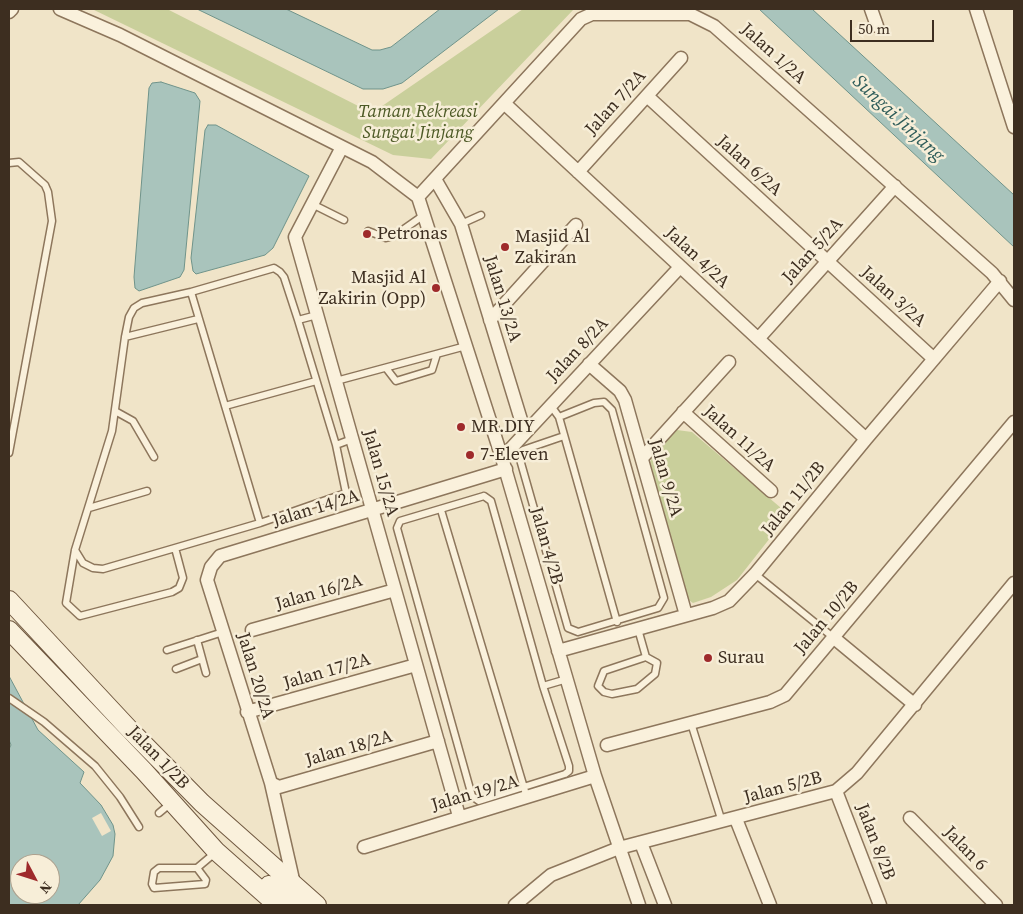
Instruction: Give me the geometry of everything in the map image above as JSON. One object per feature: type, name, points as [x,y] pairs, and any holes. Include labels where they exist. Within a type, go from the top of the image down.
[{"type":"street","points":[[9,12],[12,9]]},
{"type":"street","points":[[60,9],[120,35],[372,162],[418,197]]},
{"type":"street","points":[[872,9],[877,26]]},
{"type":"street","points":[[976,9],[1014,124]]},
{"type":"street","name":"Jalan 1/2A","points":[[418,197],[581,19],[592,14],[654,11],[690,14],[714,26],[1000,281],[1014,300]]},
{"type":"street","name":"Jalan 7/2A","points":[[578,172],[681,58]]},
{"type":"street","name":"Jalan 6/2A","points":[[647,96],[828,261]]},
{"type":"street","name":"Jalan 4/2A","points":[[504,103],[866,439]]},
{"type":"street","name":"Jalan 15/2A","points":[[342,147],[295,237],[459,816]]},
{"type":"street","name":"Jalan 13/2A","points":[[435,179],[461,224],[525,433]]},
{"type":"street","name":"Jalan 5/2A","points":[[758,339],[895,186]]},
{"type":"street","name":"Jalan 4/2B","points":[[418,197],[504,464],[595,776],[639,905]]},
{"type":"street","points":[[490,320],[576,225]]},
{"type":"street","name":"Jalan 3/2A","points":[[828,261],[934,359]]},
{"type":"street","name":"Jalan 8/2A","points":[[504,464],[525,433],[680,266]]},
{"type":"street","name":"Jalan 11/2B","points":[[558,651],[729,601],[755,574],[1000,281]]},
{"type":"street","points":[[642,458],[729,362]]},
{"type":"street","name":"Jalan 9/2A","points":[[589,364],[620,392],[642,458],[686,615]]},
{"type":"street","name":"Jalan 11/2A","points":[[683,412],[772,491]]},
{"type":"street","name":"Jalan 10/2B","points":[[607,745],[770,702],[785,695],[1014,422]]},
{"type":"street","name":"Jalan 14/2A","points":[[207,580],[211,567],[220,556],[372,510],[504,464]]},
{"type":"street","name":"Jalan 20/2A","points":[[207,580],[247,712],[271,783],[294,885]]},
{"type":"street","name":"Jalan 5/2B","points":[[514,905],[551,875],[620,848],[736,819],[836,791],[857,773],[1014,583]]},
{"type":"street","name":"Jalan 16/2A","points":[[252,630],[395,590]]},
{"type":"street","name":"Jalan 1/2B","points":[[9,600],[131,731],[202,803],[317,905]]},
{"type":"street","name":"Jalan 1/2B","points":[[9,630],[165,808],[244,875],[271,902]]},
{"type":"street","points":[[834,638],[915,705]]},
{"type":"street","name":"Jalan 17/2A","points":[[247,712],[416,665]]},
{"type":"street","name":"Jalan 18/2A","points":[[271,783],[279,787],[438,741]]},
{"type":"street","name":"Jalan 19/2A","points":[[364,847],[525,792],[595,776]]},
{"type":"street","name":"Jalan 8/2B","points":[[836,791],[880,905]]},
{"type":"street","name":"Jalan 6","points":[[910,818],[996,905]]},
{"type":"street","points":[[736,819],[770,905]]},
{"type":"street","points":[[641,843],[665,905]]},
{"type":"street","points":[[244,875],[269,885],[294,905]]},
{"type":"lane","points":[[9,163],[19,162],[45,185],[48,192],[52,221],[9,454]]},
{"type":"lane","points":[[312,204],[344,220]]},
{"type":"lane","points":[[368,231],[386,238],[394,236],[424,215]]},
{"type":"lane","points":[[461,224],[481,215]]},
{"type":"lane","points":[[75,550],[83,563],[92,568],[103,569],[260,523],[346,493],[336,445],[298,320],[284,277],[274,268],[191,292],[142,303],[134,308],[129,317],[125,337],[110,440],[75,550],[66,604],[80,616],[172,592],[179,588],[183,578],[176,548]]},
{"type":"lane","points":[[191,292],[260,523]]},
{"type":"lane","points":[[298,320],[317,315]]},
{"type":"lane","points":[[125,337],[198,319]]},
{"type":"lane","points":[[336,382],[466,346]]},
{"type":"lane","points":[[386,368],[396,381],[432,370],[437,354]]},
{"type":"lane","points":[[225,406],[316,381]]},
{"type":"lane","points":[[559,417],[594,403],[604,402],[612,410],[664,598],[658,608],[617,622],[578,632],[568,628],[520,456],[523,450],[564,436]]},
{"type":"lane","points":[[551,406],[559,417],[617,622]]},
{"type":"lane","points":[[115,411],[134,421],[154,457]]},
{"type":"lane","points":[[9,412],[17,412]]},
{"type":"lane","points":[[336,445],[352,439]]},
{"type":"lane","points":[[89,508],[147,491]]},
{"type":"lane","points":[[484,496],[491,501],[543,686],[569,766],[568,771],[525,792],[479,801],[472,796],[397,528],[400,521],[484,496]]},
{"type":"lane","points":[[441,510],[525,792]]},
{"type":"lane","points":[[755,574],[834,638]]},
{"type":"lane","points":[[638,629],[646,657],[657,663],[655,674],[636,689],[612,694],[604,692],[598,686],[604,671],[646,657]]},
{"type":"lane","points":[[167,650],[223,632]]},
{"type":"lane","points":[[197,640],[206,673]]},
{"type":"lane","points":[[176,668],[202,660]]},
{"type":"lane","points":[[543,686],[567,679]]},
{"type":"lane","points":[[9,698],[44,722],[95,766],[120,797],[139,827]]},
{"type":"lane","points":[[691,723],[722,822]]},
{"type":"lane","points":[[197,868],[206,880],[205,884],[154,888],[152,884],[154,872],[159,868],[197,868],[216,851]]},
{"type":"green space","name":"Taman Rekreasi Sungai Jinjang","points":[[92,9],[167,9],[372,113],[523,9],[574,9],[431,159],[393,155]]},
{"type":"green space","points":[[677,430],[692,432],[781,508],[785,519],[737,580],[711,597],[693,603],[687,599],[650,462],[654,453]]},
{"type":"water","points":[[197,9],[286,9],[372,50],[380,50],[391,47],[440,9],[499,9],[402,83],[383,89],[363,89]]},
{"type":"water","name":"Sungai Jinjang","points":[[759,9],[812,9],[1014,195],[1014,247]]},
{"type":"water","points":[[161,82],[195,93],[200,101],[184,270],[180,277],[139,291],[135,288],[134,277],[149,88],[152,83]]},
{"type":"water","points":[[208,125],[216,125],[309,176],[273,248],[265,255],[196,274],[193,271],[191,258],[205,130]]},
{"type":"water","points":[[9,676],[38,730],[84,772],[80,783],[101,805],[113,825],[115,834],[113,856],[100,880],[78,905],[9,905],[9,749],[11,745],[9,740]]},
{"type":"pier","points":[[101,813],[111,831],[102,836],[92,818]]},
{"type":"place","name":"Petronas","points":[[367,234]]},
{"type":"place","name":"Masjid Al Zakiran","points":[[505,247]]},
{"type":"place","name":"Masjid Al Zakirin (Opp)","points":[[436,288]]},
{"type":"place","name":"MR.DIY","points":[[461,427]]},
{"type":"place","name":"7-Eleven","points":[[470,455]]},
{"type":"place","name":"Surau","points":[[708,658]]}]
